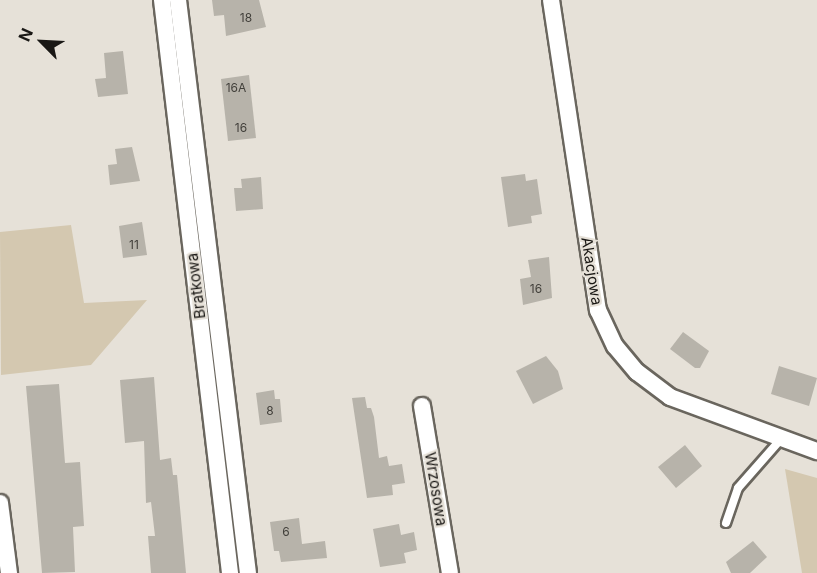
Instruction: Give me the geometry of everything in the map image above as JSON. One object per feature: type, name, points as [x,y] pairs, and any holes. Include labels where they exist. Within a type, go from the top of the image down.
[{"type":"street","name":"Bratkowa","points":[[162,0],[230,573]]},
{"type":"street","points":[[178,0],[248,573]]},
{"type":"street","name":"Akacjowa","points":[[551,0],[598,310],[615,346],[637,372],[670,397],[781,440],[817,451]]},
{"type":"street","name":"Wrzosowa","points":[[422,405],[450,573]]},
{"type":"street","points":[[0,503],[9,573]]},
{"type":"lane","points":[[726,523],[738,488],[781,440]]},
{"type":"shaded area","points":[[71,225],[84,303],[147,300],[91,365],[1,375],[0,232]]},
{"type":"shaded area","points":[[785,469],[817,478],[817,573],[802,573]]},
{"type":"building","points":[[212,0],[259,0],[266,27],[226,36],[224,15],[214,16]]},
{"type":"building","points":[[123,51],[128,94],[98,97],[95,79],[106,78],[104,53]]},
{"type":"building","points":[[249,75],[256,138],[228,141],[221,79]]},
{"type":"building","points":[[132,147],[140,181],[110,185],[108,165],[117,164],[115,149]]},
{"type":"building","points":[[525,174],[526,181],[537,179],[542,214],[531,216],[532,223],[508,227],[501,177]]},
{"type":"building","points":[[261,177],[263,209],[236,211],[234,188],[242,188],[241,179]]},
{"type":"building","points":[[142,222],[147,255],[123,258],[119,226]]},
{"type":"building","points":[[549,257],[552,298],[523,305],[520,279],[531,277],[528,260]]},
{"type":"building","points":[[683,332],[709,351],[700,368],[695,368],[670,349]]},
{"type":"building","points":[[546,356],[558,371],[563,389],[533,404],[516,371]]},
{"type":"building","points":[[779,366],[817,378],[809,406],[771,394]]},
{"type":"building","points":[[154,377],[160,460],[171,458],[173,475],[177,475],[186,573],[151,573],[148,536],[155,536],[151,502],[146,503],[144,441],[125,443],[120,380]]},
{"type":"building","points":[[59,384],[65,463],[80,462],[84,526],[73,527],[75,572],[42,573],[26,386]]},
{"type":"building","points":[[274,390],[275,399],[280,399],[282,422],[260,425],[256,393]]},
{"type":"building","points":[[365,397],[367,408],[371,408],[374,417],[379,458],[387,456],[389,466],[402,464],[405,483],[392,485],[393,495],[367,498],[352,398]]},
{"type":"building","points":[[685,445],[702,466],[676,488],[658,467]]},
{"type":"building","points":[[299,518],[302,544],[325,541],[327,558],[281,562],[279,551],[274,551],[270,522]]},
{"type":"building","points":[[399,524],[401,535],[414,532],[417,550],[404,553],[406,563],[380,567],[373,529]]},
{"type":"building","points":[[753,541],[767,557],[750,573],[731,573],[726,562]]}]
